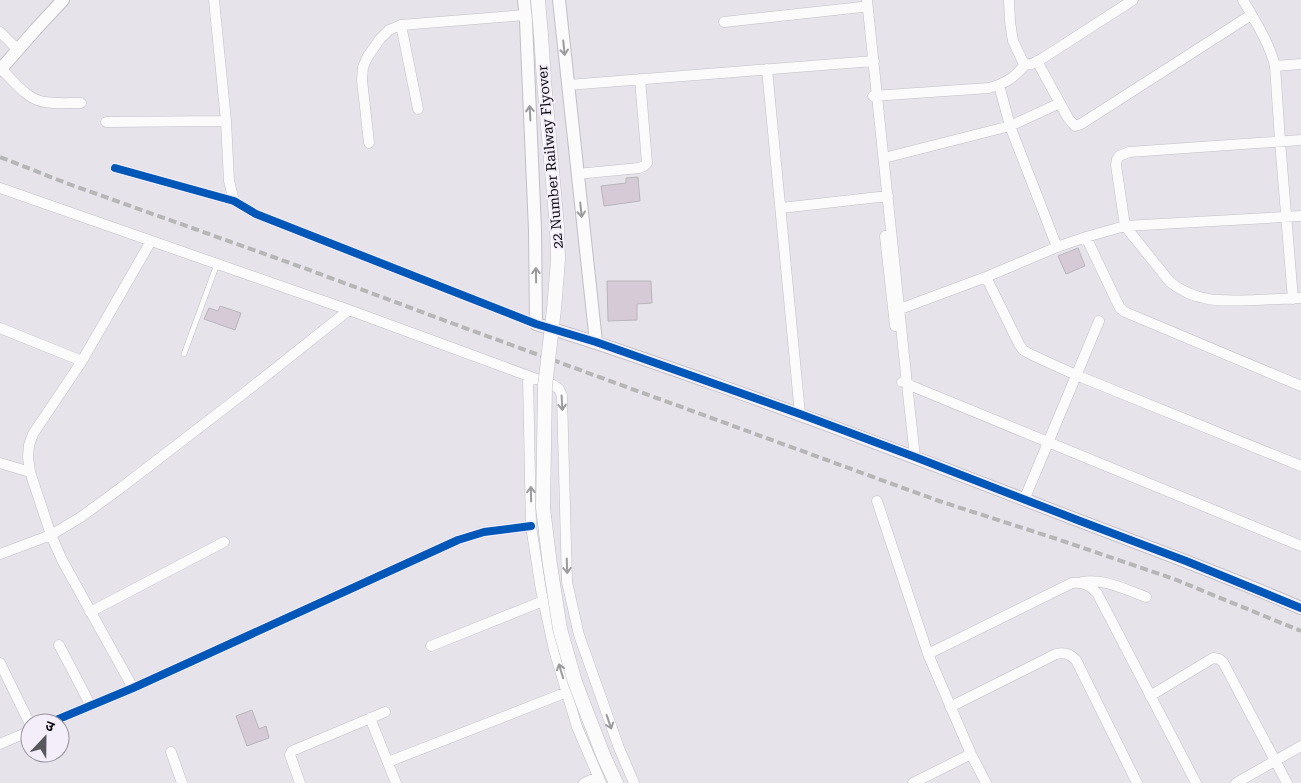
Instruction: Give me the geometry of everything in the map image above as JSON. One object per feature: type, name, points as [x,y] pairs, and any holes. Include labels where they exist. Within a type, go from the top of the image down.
[{"type":"main road","name":"22 Number Railway Flyover","points":[[538,0],[557,227],[558,260],[545,386],[544,508],[550,565],[560,629],[575,682],[616,783]]},
{"type":"street","points":[[64,0],[1,70],[36,100],[81,103]]},
{"type":"street","points":[[214,0],[226,121],[229,182],[234,201]]},
{"type":"street","points":[[524,0],[535,230],[536,324]]},
{"type":"street","points":[[559,0],[596,342]]},
{"type":"street","points":[[1009,0],[1013,41],[1023,62],[1026,64]]},
{"type":"street","points":[[874,96],[989,88],[999,85],[1012,78],[1026,64],[1030,65],[1133,0]]},
{"type":"street","points":[[1243,0],[1266,41],[1275,66],[1280,141],[1286,217],[1297,298],[1220,301],[1191,295],[1170,282],[1125,226],[1116,165],[1119,156],[1129,152],[1280,141],[1301,140]]},
{"type":"street","points":[[724,22],[864,2],[912,455]]},
{"type":"street","points":[[369,143],[362,80],[363,67],[368,56],[389,30],[401,25],[525,15]]},
{"type":"street","points":[[1036,61],[1070,122],[1075,126],[1081,124],[1251,15]]},
{"type":"street","points":[[401,25],[418,110]]},
{"type":"street","points":[[0,32],[18,50]]},
{"type":"street","points":[[568,85],[871,61]]},
{"type":"street","points":[[1275,66],[1301,64]]},
{"type":"street","points":[[767,69],[800,414]]},
{"type":"street","points":[[577,174],[639,168],[647,163],[640,79]]},
{"type":"street","points":[[999,85],[1010,126],[1057,247]]},
{"type":"street","points":[[874,96],[884,158],[884,196],[900,309],[904,383]]},
{"type":"street","points":[[884,158],[1010,126],[1060,104]]},
{"type":"street","points":[[106,122],[226,121]]},
{"type":"street","points":[[115,168],[234,201],[256,214],[536,324],[596,342],[912,455],[1024,500],[1300,605]]},
{"type":"street","points":[[0,188],[350,310],[553,385],[559,389],[562,396],[567,582],[579,635],[619,748],[634,783]]},
{"type":"street","points":[[781,208],[884,196]]},
{"type":"street","points":[[900,309],[986,277],[1057,247],[1125,226],[1301,216]]},
{"type":"street","points":[[1086,237],[1120,308],[1125,312],[1301,386]]},
{"type":"street","points":[[132,688],[62,560],[30,472],[28,457],[29,445],[33,434],[82,361],[151,241]]},
{"type":"street","points":[[986,277],[1018,344],[1032,355],[1076,375],[1301,466]]},
{"type":"street","points":[[0,554],[52,535],[81,517],[350,310]]},
{"type":"street","points":[[1024,500],[1099,321]]},
{"type":"street","points":[[0,328],[82,361]]},
{"type":"street","points":[[528,376],[531,526],[543,601],[554,650],[577,727],[600,780],[584,783]]},
{"type":"street","points":[[904,383],[1301,546]]},
{"type":"street","points":[[0,462],[30,472]]},
{"type":"street","points":[[876,501],[928,654],[971,754],[986,783]]},
{"type":"street","points":[[70,714],[458,540],[484,532],[531,526]]},
{"type":"street","points":[[90,612],[224,542]]},
{"type":"street","points":[[928,654],[1072,582],[1092,580],[1102,582],[1146,597]]},
{"type":"street","points":[[1080,582],[1091,586],[1097,593],[1196,783]]},
{"type":"street","points":[[431,646],[543,601]]},
{"type":"street","points":[[59,645],[91,706]]},
{"type":"street","points":[[950,707],[1056,654],[1071,655],[1076,660],[1137,783]]},
{"type":"street","points":[[1150,696],[1213,658],[1219,659],[1223,662],[1287,783]]},
{"type":"street","points":[[0,663],[25,713]]},
{"type":"street","points":[[388,762],[567,692]]},
{"type":"street","points":[[300,783],[290,755],[292,751],[385,712]]},
{"type":"street","points":[[370,718],[396,783]]},
{"type":"street","points":[[0,744],[20,735]]},
{"type":"street","points":[[1236,783],[1301,746]]},
{"type":"street","points":[[170,752],[182,783]]},
{"type":"street","points":[[913,783],[971,754]]},
{"type":"lane","points":[[184,354],[217,264]]},
{"type":"building","points":[[638,177],[640,201],[604,206],[601,186],[626,183],[626,178]]},
{"type":"building","points":[[1078,248],[1085,266],[1066,274],[1058,256]]},
{"type":"building","points":[[607,281],[651,281],[652,303],[637,304],[637,320],[608,321]]},
{"type":"building","points":[[220,306],[241,313],[235,330],[204,319],[209,308],[218,311]]},
{"type":"building","points":[[252,710],[259,729],[266,726],[269,738],[247,746],[236,716]]},
{"type":"railway","points":[[0,157],[66,183],[304,268],[939,501],[1174,579],[1301,631]]},
{"type":"cycle path","points":[[115,168],[234,201],[256,214],[536,324],[596,342],[800,414],[1186,561],[1301,608]]},
{"type":"cycle path","points":[[70,714],[133,688],[458,540],[484,532],[531,526]]}]
